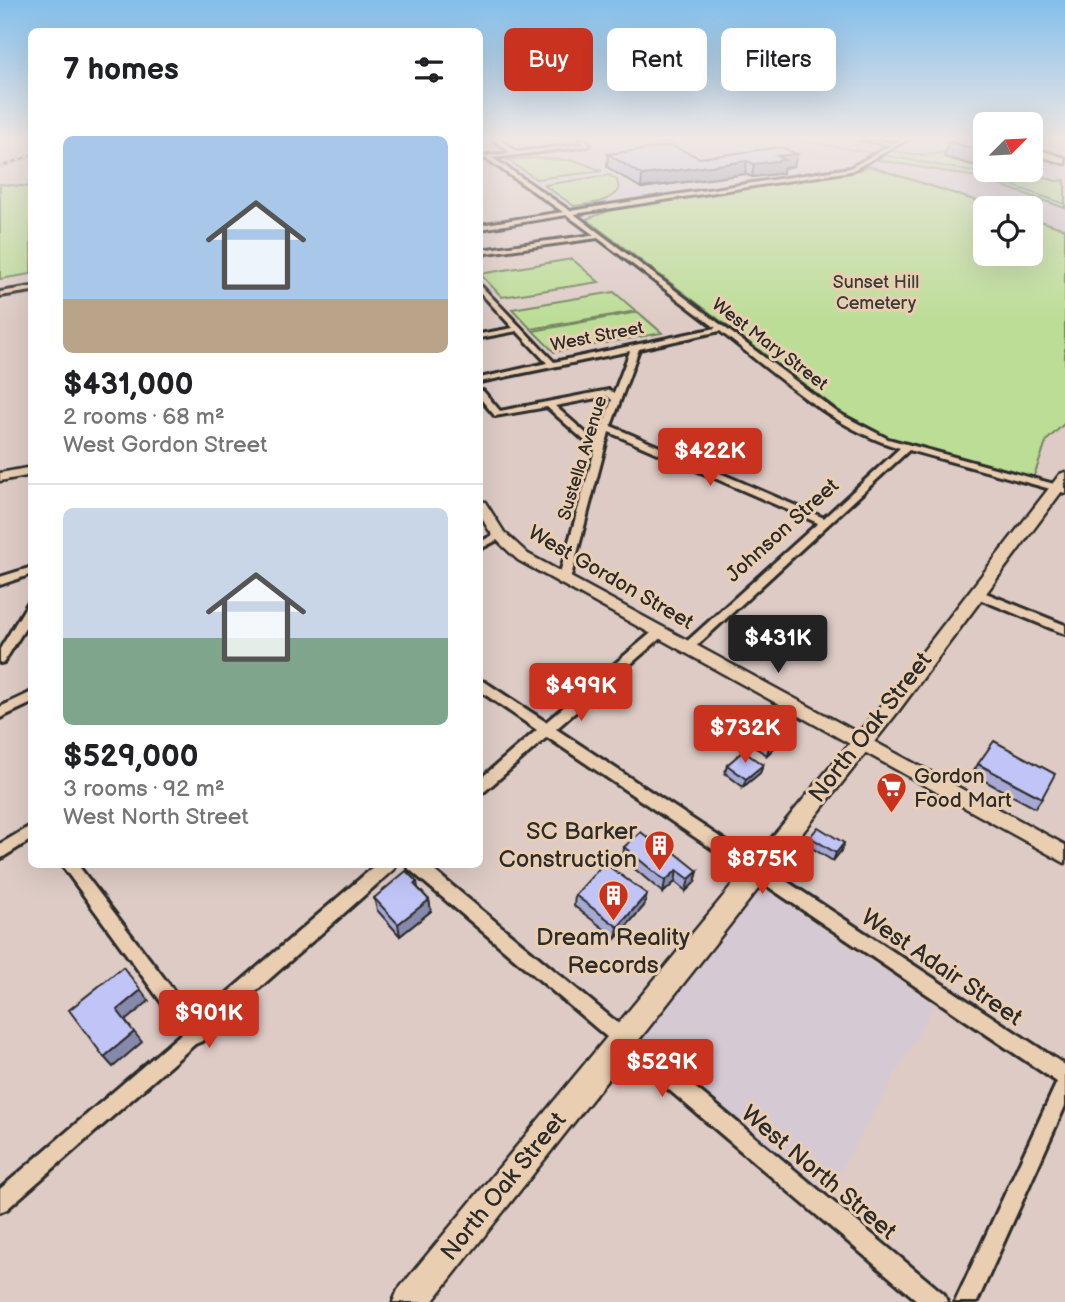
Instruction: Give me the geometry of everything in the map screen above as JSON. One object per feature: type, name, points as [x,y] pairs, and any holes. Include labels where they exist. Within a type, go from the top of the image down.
[{"type":"main road","name":"North Oak Street","points":[[410,1302],[861,743],[1063,485]]},
{"type":"street","name":"West Mary Street","points":[[549,200],[835,415],[885,440],[907,447],[1030,482],[1063,485]]},
{"type":"street","points":[[483,227],[571,215],[649,200]]},
{"type":"street","points":[[483,252],[599,236]]},
{"type":"street","points":[[0,294],[28,290]]},
{"type":"street","points":[[483,291],[551,363]]},
{"type":"street","points":[[483,335],[518,329]]},
{"type":"street","name":"West Street","points":[[483,379],[721,329]]},
{"type":"street","name":"Sustella Avenue","points":[[564,580],[606,427],[636,346]]},
{"type":"street","points":[[483,396],[498,414],[609,393],[616,400]]},
{"type":"street","points":[[550,406],[600,450]]},
{"type":"street","points":[[606,427],[825,522]]},
{"type":"street","name":"Johnson Street","points":[[688,647],[907,447]]},
{"type":"street","points":[[0,477],[28,472]]},
{"type":"street","name":"West Gordon Street","points":[[483,510],[499,535],[523,557],[1065,855]]},
{"type":"street","points":[[483,544],[499,535]]},
{"type":"street","points":[[0,581],[28,571]]},
{"type":"street","points":[[976,593],[1065,630]]},
{"type":"street","points":[[0,659],[28,613]]},
{"type":"street","points":[[483,785],[660,632]]},
{"type":"street","name":"West Adair Street","points":[[483,687],[1065,1076]]},
{"type":"street","points":[[0,713],[28,699]]},
{"type":"street","points":[[0,852],[28,834]]},
{"type":"street","points":[[71,868],[196,1035]]},
{"type":"street","points":[[0,1202],[196,1035],[384,868]]},
{"type":"street","name":"West North Street","points":[[419,868],[936,1302]]},
{"type":"street","points":[[966,1302],[1065,1085]]},
{"type":"shaded area","points":[[555,200],[646,200],[573,212]]},
{"type":"shaded area","points":[[1043,200],[1065,200],[1065,231],[1043,224]]},
{"type":"shaded area","points":[[761,886],[934,1005],[825,1198],[639,1040]]},
{"type":"green space","points":[[0,200],[28,200],[28,274],[0,279]]},
{"type":"green space","points":[[565,200],[604,200],[586,204],[574,206]]},
{"type":"green space","name":"Sunset Hill Cemetery","points":[[670,200],[973,200],[973,266],[1043,266],[1043,222],[1065,229],[1065,423],[1047,440],[1032,481],[886,438],[862,428],[586,219],[617,208]]},
{"type":"green space","points":[[1043,200],[1043,200],[1065,200],[1065,208]]},
{"type":"green space","points":[[572,259],[599,282],[502,297],[483,277],[483,274]]},
{"type":"green space","points":[[614,292],[636,311],[531,329],[512,309]]},
{"type":"green space","points":[[638,312],[662,333],[554,352],[533,331]]},
{"type":"building","points":[[767,723],[783,732],[769,747],[753,737]]},
{"type":"building","points":[[994,741],[1055,774],[1042,798],[978,764]]},
{"type":"building","points":[[743,751],[763,765],[746,779],[727,765]]},
{"type":"building","points":[[818,827],[844,843],[836,853],[810,837]]},
{"type":"building","points":[[641,832],[664,851],[668,847],[698,871],[689,879],[677,870],[665,881],[624,847]]},
{"type":"building","name":"Dream Reality Records","points":[[604,863],[647,894],[618,927],[575,895]]},
{"type":"building","points":[[406,871],[429,900],[398,924],[374,898]]},
{"type":"building","points":[[123,967],[141,990],[117,1010],[134,1032],[104,1057],[69,1010]]},
{"type":"waterway","points":[[1053,200],[1065,204]]},
{"type":"place","name":"Gordon Food Mart","points":[[891,815]]},
{"type":"place","name":"SC Barker Construction","points":[[660,872]]},
{"type":"place","name":"Dream Reality Records","points":[[613,922]]}]
